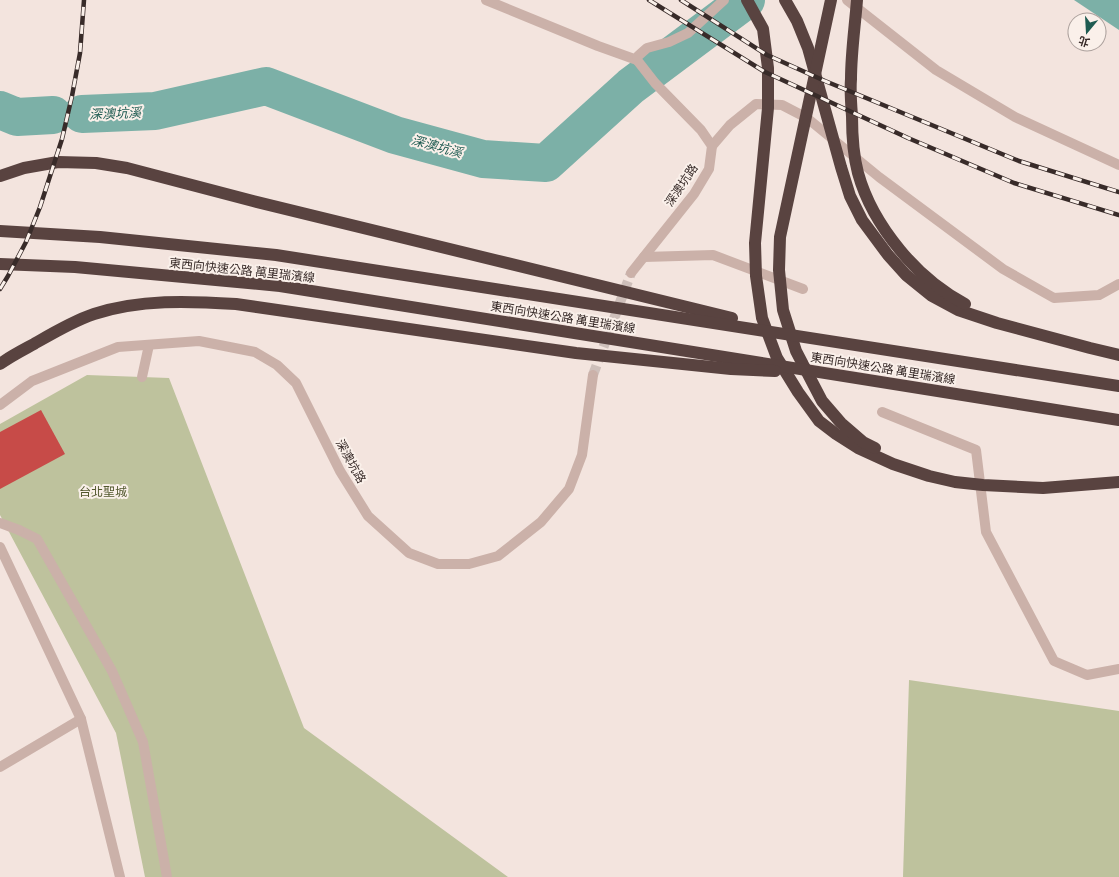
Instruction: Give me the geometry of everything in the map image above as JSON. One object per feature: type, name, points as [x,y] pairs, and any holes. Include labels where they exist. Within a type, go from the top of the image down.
[{"type":"highway","points":[[747,0],[763,29],[768,68],[768,108],[755,243],[756,276],[762,318],[777,358],[808,407],[819,421],[858,448],[893,464],[929,476],[955,482],[983,485],[1042,488],[1119,482]]},
{"type":"highway","points":[[785,0],[797,21],[808,48],[850,196],[862,220],[906,275],[932,296],[958,310],[997,323],[1119,355]]},
{"type":"highway","points":[[831,0],[780,237],[779,270],[783,310],[796,351],[822,401],[840,423],[863,442],[890,458],[929,476]]},
{"type":"highway","points":[[856,0],[851,79],[852,141],[858,172],[871,208],[887,234],[909,261],[929,280],[952,297],[997,323]]},
{"type":"highway","points":[[0,176],[24,168],[58,162],[96,163],[127,168],[253,201],[811,338]]},
{"type":"highway","name":"東西向快速公路 萬里瑞濱線","points":[[0,231],[100,237],[276,255],[1119,386]]},
{"type":"highway","name":"東西向快速公路 萬里瑞濱線","points":[[0,264],[75,267],[280,286],[1119,420]]},
{"type":"highway","points":[[0,364],[60,328],[93,314],[122,307],[160,302],[202,302],[236,304],[576,353],[731,369],[838,375]]},
{"type":"street","points":[[486,0],[598,46],[637,60],[655,83],[701,130],[712,146],[730,125],[756,104],[782,105],[808,118],[879,177],[1003,269],[1054,298],[1099,294],[1119,284]]},
{"type":"street","points":[[637,60],[638,56],[647,48],[669,42],[688,33],[724,0]]},
{"type":"street","points":[[847,0],[936,70],[1015,118],[1119,165]]},
{"type":"street","name":"深澳坑路","points":[[631,273],[694,194],[709,169],[712,146]]},
{"type":"street","points":[[644,257],[713,255],[803,289]]},
{"type":"street","name":"深澳坑路","points":[[0,405],[32,380],[118,347],[199,341],[255,352],[277,364],[296,383],[340,471],[368,516],[410,553],[438,564],[469,564],[498,556],[541,522],[569,489],[582,455],[593,375]]},
{"type":"street","points":[[142,377],[149,344]]},
{"type":"street","points":[[882,412],[976,450],[986,532],[1054,661],[1087,675],[1119,669]]},
{"type":"street","points":[[0,523],[37,539],[112,671],[143,742],[167,877]]},
{"type":"street","points":[[0,547],[81,719],[120,877]]},
{"type":"street","points":[[0,767],[81,719]]},
{"type":"green space","name":"台北聖城","points":[[87,375],[169,378],[304,728],[508,877],[145,877],[116,733],[0,515],[0,424]]},
{"type":"green space","points":[[909,680],[1119,711],[1119,877],[903,877]]},
{"type":"water","points":[[1074,0],[1119,0],[1119,30],[1107,22],[1107,12],[1092,12]]},
{"type":"building","points":[[41,410],[65,454],[0,489],[0,432]]},
{"type":"waterway","name":"深澳坑溪","points":[[82,114],[155,111],[266,86],[395,135],[483,159],[546,163],[631,86],[746,0]]},
{"type":"waterway","name":"深澳坑溪","points":[[0,110],[17,117],[53,115]]},
{"type":"tunnel","points":[[593,375],[631,273]]},
{"type":"railway","points":[[0,289],[26,242],[40,207],[62,139],[80,53],[84,0]]},
{"type":"railway","points":[[649,0],[765,72],[908,138],[1014,183],[1119,215]]},
{"type":"railway","points":[[681,0],[767,55],[825,81],[1019,161],[1119,192]]}]
